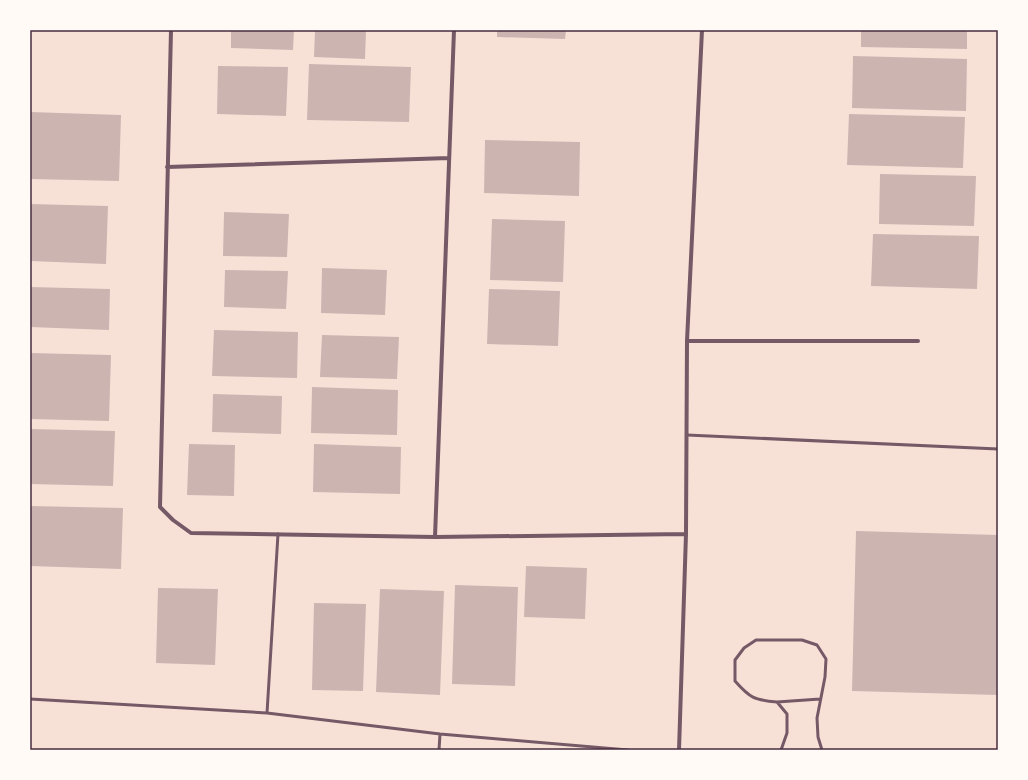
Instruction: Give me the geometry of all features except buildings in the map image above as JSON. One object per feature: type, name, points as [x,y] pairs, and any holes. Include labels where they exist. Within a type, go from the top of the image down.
[{"type":"street","points":[[171,30],[160,507],[173,520],[191,533],[435,537],[686,534]]},
{"type":"street","points":[[435,537],[454,30]]},
{"type":"street","points":[[679,750],[686,534],[688,341],[702,30]]},
{"type":"street","points":[[167,167],[449,158]]},
{"type":"street","points":[[688,341],[918,341]]},
{"type":"lane","points":[[687,435],[998,450]]},
{"type":"lane","points":[[267,713],[278,534]]},
{"type":"lane","points":[[820,699],[777,702],[759,701],[746,694],[735,681],[735,660],[744,648],[756,640],[802,640],[817,645],[826,659],[825,677],[816,718],[818,737],[822,750]]},
{"type":"lane","points":[[30,699],[267,713],[440,734],[628,750]]},
{"type":"lane","points":[[777,702],[787,714],[787,733],[781,750]]},
{"type":"lane","points":[[439,750],[440,734]]}]
